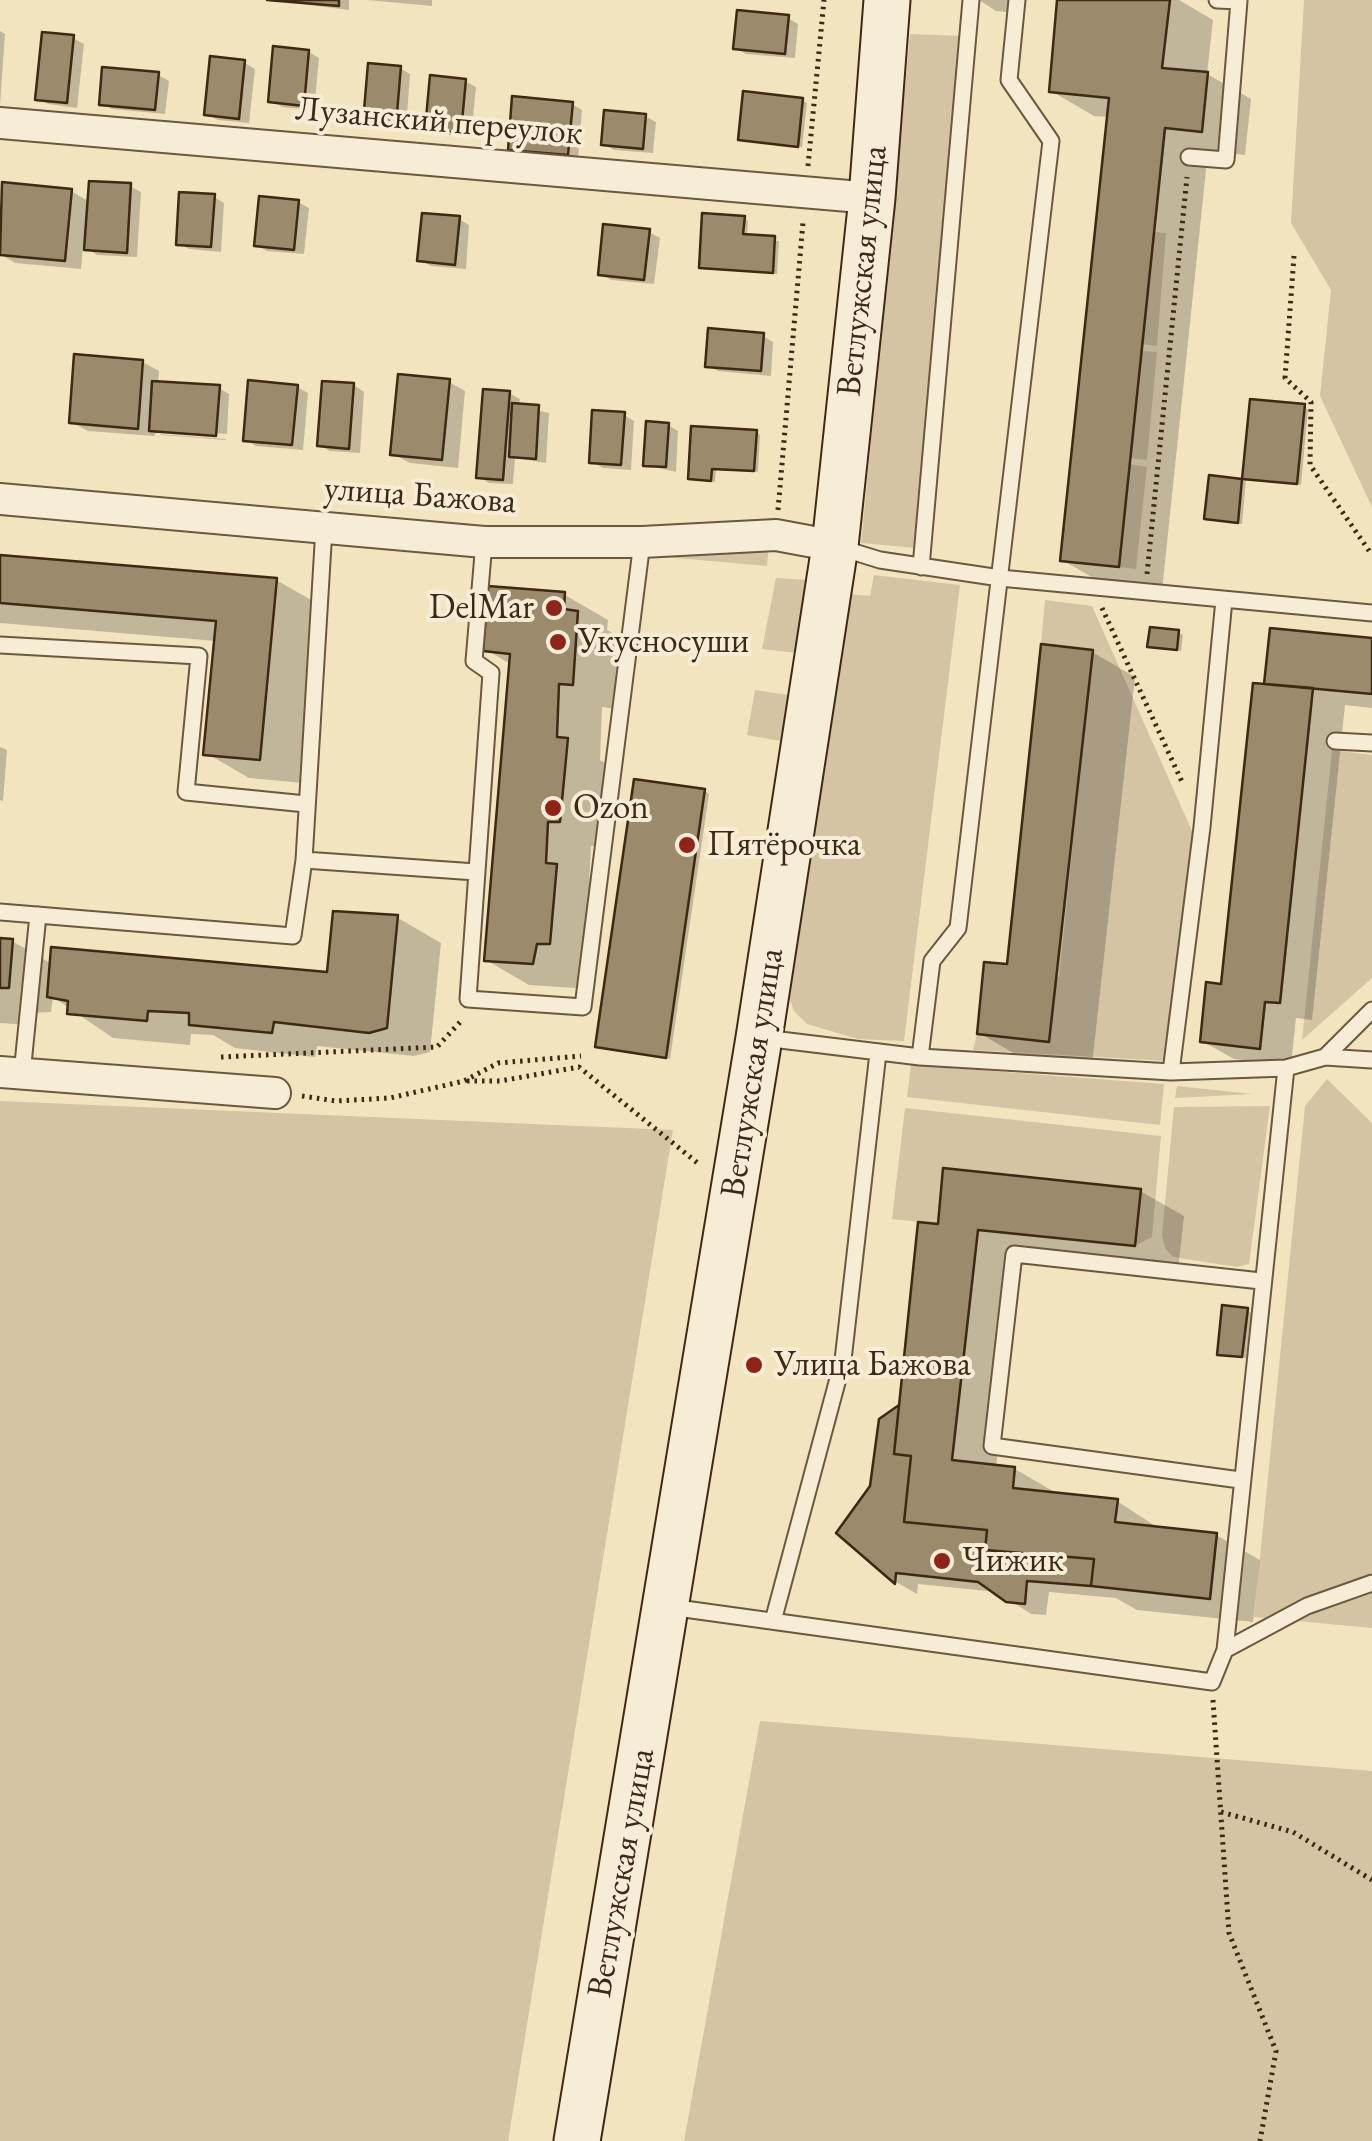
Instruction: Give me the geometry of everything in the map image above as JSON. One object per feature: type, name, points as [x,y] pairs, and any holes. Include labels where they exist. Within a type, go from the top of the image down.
[{"type":"main road","name":"Ветлужская улица","points":[[577,2141],[759,1038],[834,546],[872,198],[887,0]]},
{"type":"street","name":"Лузанский переулок","points":[[0,123],[872,198]]},
{"type":"street","name":"улица Бажова","points":[[0,498],[484,542],[642,542],[776,536],[834,546]]},
{"type":"street","points":[[11,1073],[275,1093]]},
{"type":"lane","points":[[922,568],[971,0]]},
{"type":"lane","points":[[920,1057],[932,961],[958,928],[1052,141],[1009,80],[1018,0]]},
{"type":"lane","points":[[1189,156],[1226,160],[1240,1],[1216,0]]},
{"type":"lane","points":[[0,912],[294,936],[304,860],[324,528]]},
{"type":"lane","points":[[484,542],[474,661],[491,673],[468,999],[584,1007],[642,542]]},
{"type":"lane","points":[[834,546],[922,568],[1000,578],[1372,613]]},
{"type":"lane","points":[[1170,1072],[1202,827],[1224,600]]},
{"type":"lane","points":[[0,645],[199,656],[186,792],[306,804]]},
{"type":"lane","points":[[1334,741],[1372,744]]},
{"type":"lane","points":[[304,860],[476,872]]},
{"type":"lane","points":[[11,1073],[38,915]]},
{"type":"lane","points":[[1324,1057],[1372,1010]]},
{"type":"lane","points":[[759,1038],[920,1057],[1170,1072],[1286,1068],[1324,1057],[1372,1060]]},
{"type":"lane","points":[[773,1621],[843,1360],[878,1053]]},
{"type":"lane","points":[[666,1606],[1212,1682],[1225,1650],[1286,1068]]},
{"type":"lane","points":[[1240,1480],[992,1446],[1014,1254],[1261,1281]]},
{"type":"lane","points":[[1225,1650],[1307,1606],[1372,1583]]},
{"type":"path","points":[[776,536],[824,0]]},
{"type":"path","points":[[1145,592],[1189,156]]},
{"type":"path","points":[[1294,256],[1285,378],[1311,402],[1310,465],[1372,554]]},
{"type":"path","points":[[1093,587],[1202,827]]},
{"type":"path","points":[[218,1058],[437,1047],[459,1026],[468,999]]},
{"type":"path","points":[[464,1081],[498,1062],[581,1056]]},
{"type":"path","points":[[275,1093],[336,1101],[390,1098],[464,1081],[500,1081],[578,1067],[702,1167]]},
{"type":"path","points":[[1212,1682],[1229,1933],[1276,2051],[1260,2141]]},
{"type":"path","points":[[1221,1812],[1293,1832],[1372,1880]]},
{"type":"shaded area","points":[[1304,0],[1372,0],[1372,507],[1320,396],[1331,290],[1291,223]]},
{"type":"shaded area","points":[[910,34],[963,36],[916,548],[861,543]]},
{"type":"shaded area","points":[[1154,232],[1166,233],[1157,346],[1142,344]]},
{"type":"shaded area","points":[[1142,351],[1157,352],[1147,460],[1130,458]]},
{"type":"shaded area","points":[[1130,464],[1147,467],[1136,569],[1119,567]]},
{"type":"shaded area","points":[[769,544],[767,566],[654,556]]},
{"type":"shaded area","points":[[874,575],[960,585],[904,1041],[858,1039],[807,1024],[794,1011],[786,988],[849,594],[870,596]]},
{"type":"shaded area","points":[[776,578],[808,580],[797,653],[762,649]]},
{"type":"shaded area","points":[[1045,600],[1092,606],[1196,840],[1167,1061],[973,1050],[977,1034],[1048,1042],[1055,977],[1059,977],[1093,650],[1041,644]]},
{"type":"shaded area","points":[[755,690],[788,695],[780,741],[747,735]]},
{"type":"shaded area","points":[[1332,750],[1372,755],[1372,978],[1302,1040]]},
{"type":"shaded area","points":[[911,1065],[1164,1084],[1160,1125],[907,1097]]},
{"type":"shaded area","points":[[1327,1079],[1372,1123],[1372,1628],[1254,1617],[1305,1106]]},
{"type":"shaded area","points":[[1177,1086],[1252,1094],[1175,1098]]},
{"type":"shaded area","points":[[0,1101],[673,1130],[508,2141],[0,2141]]},
{"type":"shaded area","points":[[1270,1106],[1249,1264],[1237,1267],[1173,1257],[1165,1248],[1162,1235],[1174,1107]]},
{"type":"shaded area","points":[[905,1108],[1161,1136],[1152,1237],[1135,1246],[1140,1189],[944,1168],[938,1224],[892,1219]]},
{"type":"shaded area","points":[[760,1721],[1372,1771],[1372,2141],[684,2141]]},
{"type":"building","points":[[267,0],[339,0],[339,6]]},
{"type":"building","points":[[1057,0],[1170,0],[1162,68],[1208,72],[1202,132],[1165,128],[1119,567],[1060,561],[1109,98],[1049,92]]},
{"type":"building","points":[[737,10],[789,15],[785,54],[733,49]]},
{"type":"building","points":[[42,32],[74,35],[67,103],[35,100]]},
{"type":"building","points":[[273,46],[309,50],[304,106],[268,102]]},
{"type":"building","points":[[210,56],[245,60],[239,119],[204,115]]},
{"type":"building","points":[[368,63],[401,66],[396,125],[363,122]]},
{"type":"building","points":[[102,67],[159,72],[155,110],[99,105]]},
{"type":"building","points":[[430,75],[466,79],[461,133],[425,129]]},
{"type":"building","points":[[743,91],[803,98],[798,147],[738,140]]},
{"type":"building","points":[[512,96],[573,102],[568,155],[508,150]]},
{"type":"building","points":[[604,110],[646,114],[643,149],[601,145]]},
{"type":"building","points":[[89,181],[131,183],[127,253],[84,250]]},
{"type":"building","points":[[2,182],[72,189],[65,261],[0,255]]},
{"type":"building","points":[[179,192],[215,194],[211,247],[176,245]]},
{"type":"building","points":[[259,196],[299,200],[294,250],[254,246]]},
{"type":"building","points":[[422,213],[460,216],[455,265],[417,261]]},
{"type":"building","points":[[702,213],[745,216],[743,234],[775,236],[773,273],[699,268]]},
{"type":"building","points":[[603,224],[650,229],[644,280],[598,275]]},
{"type":"building","points":[[708,328],[764,333],[761,371],[705,367]]},
{"type":"building","points":[[74,354],[143,360],[138,429],[69,423]]},
{"type":"building","points":[[398,374],[450,379],[442,460],[390,455]]},
{"type":"building","points":[[248,380],[298,385],[292,445],[243,441]]},
{"type":"building","points":[[152,381],[220,385],[216,436],[149,431]]},
{"type":"building","points":[[322,381],[354,383],[349,449],[317,446]]},
{"type":"building","points":[[483,389],[510,391],[503,480],[476,478]]},
{"type":"building","points":[[1250,399],[1305,404],[1297,484],[1242,479]]},
{"type":"building","points":[[512,403],[539,405],[536,459],[509,457]]},
{"type":"building","points":[[592,410],[625,412],[621,465],[589,463]]},
{"type":"building","points":[[646,421],[669,423],[666,467],[643,466]]},
{"type":"building","points":[[691,426],[757,430],[754,471],[712,469],[711,481],[688,479]]},
{"type":"building","points":[[1209,475],[1242,479],[1238,523],[1204,519]]},
{"type":"building","points":[[0,555],[277,578],[260,760],[203,755],[216,621],[0,603]]},
{"type":"building","points":[[488,586],[565,592],[564,609],[578,611],[573,685],[559,684],[557,737],[568,738],[560,822],[548,822],[546,863],[557,864],[550,944],[537,944],[533,964],[484,961],[510,654],[483,651]]},
{"type":"building","points":[[1150,627],[1179,630],[1177,650],[1147,647]]},
{"type":"building","points":[[1270,628],[1372,638],[1372,694],[1264,684]]},
{"type":"building","points":[[1041,644],[1093,650],[1049,1042],[977,1034],[984,962],[1007,964]]},
{"type":"building","points":[[1253,683],[1313,688],[1280,1003],[1265,1002],[1260,1049],[1200,1042],[1206,982],[1221,984]]},
{"type":"building","points":[[634,779],[705,789],[666,1058],[595,1047]]},
{"type":"building","points":[[333,911],[398,915],[387,1028],[369,1033],[274,1022],[272,1033],[189,1025],[189,1013],[148,1011],[147,1021],[67,1014],[68,1001],[47,997],[51,947],[327,972]]},
{"type":"building","points":[[0,938],[13,939],[9,988],[0,988]]},
{"type":"building","points":[[943,1168],[1141,1189],[1135,1246],[978,1230],[952,1460],[1015,1467],[1013,1488],[1118,1499],[1115,1522],[1217,1533],[1210,1599],[1091,1586],[1094,1559],[985,1550],[987,1530],[904,1522],[911,1456],[894,1454],[918,1222],[938,1224]]},
{"type":"building","points":[[1222,1305],[1248,1308],[1242,1357],[1217,1355]]},
{"type":"building","points":[[899,1405],[894,1454],[911,1456],[904,1522],[987,1530],[985,1550],[1094,1559],[1091,1586],[1027,1581],[1025,1604],[1006,1602],[978,1582],[896,1573],[895,1584],[836,1533],[870,1486],[879,1419]]},
{"type":"place","name":"DelMar","points":[[554,608]]},
{"type":"place","name":"Укусносуши","points":[[558,642]]},
{"type":"place","name":"Ozon","points":[[553,808]]},
{"type":"place","name":"Пятёрочка","points":[[687,845]]},
{"type":"place","name":"Улица Бажова","points":[[754,1365]]},
{"type":"place","name":"Чижик","points":[[942,1561]]}]
